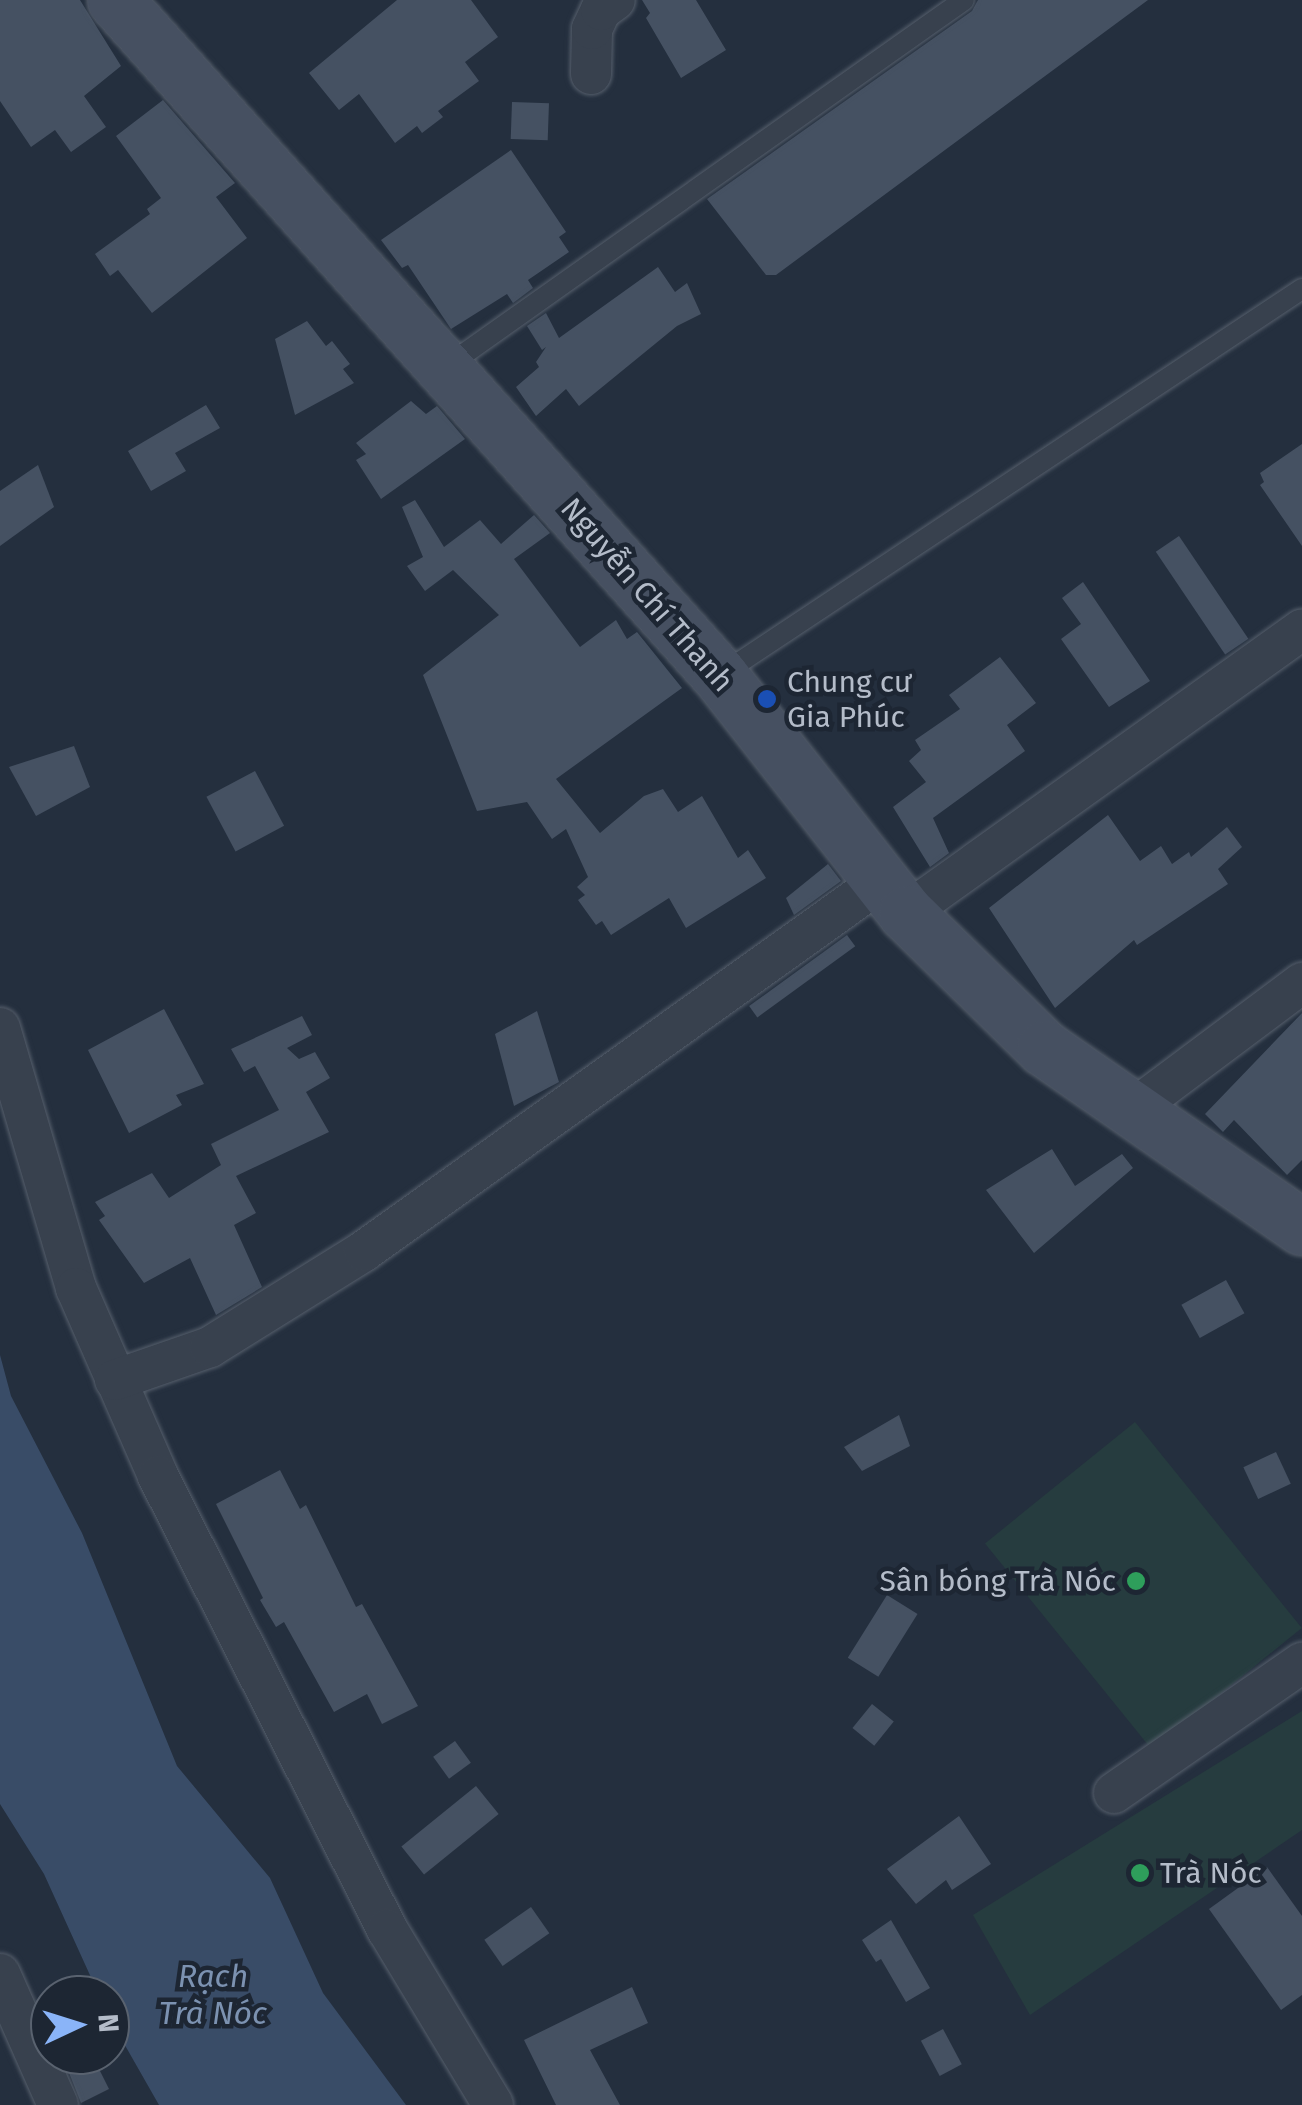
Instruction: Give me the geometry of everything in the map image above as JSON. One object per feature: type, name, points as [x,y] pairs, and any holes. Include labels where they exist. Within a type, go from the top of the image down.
[{"type":"main road","name":"Nguyễn Chí Thanh","points":[[115,0],[720,676],[893,898],[1044,1048],[1302,1226]]},
{"type":"street","points":[[591,74],[589,40],[602,3]]},
{"type":"street","points":[[116,1380],[210,1347],[364,1251],[1302,630]]},
{"type":"street","points":[[1131,1111],[1302,983]]},
{"type":"street","points":[[0,1028],[76,1288],[158,1476],[387,1930],[493,2105]]},
{"type":"street","points":[[1114,1794],[1302,1663]]},
{"type":"street","points":[[0,1974],[58,2105]]},
{"type":"lane","points":[[445,367],[964,0]]},
{"type":"lane","points":[[720,676],[1302,290]]},
{"type":"green space","name":"Sân bóng Trà Nóc","points":[[1135,1422],[1302,1628],[1152,1749],[985,1543]]},
{"type":"green space","name":"Trà Nóc","points":[[1302,1711],[1302,1830],[1030,2015],[973,1915]]},
{"type":"water","name":"Rạch Trà Nóc","points":[[0,1355],[11,1396],[82,1533],[177,1766],[270,1878],[323,1993],[406,2105],[159,2105],[130,2054],[130,1975],[90,1975],[44,1874],[0,1804]]},
{"type":"building","points":[[0,0],[80,0],[121,66],[84,96],[106,127],[71,152],[55,130],[31,147],[0,101]]},
{"type":"building","points":[[397,0],[471,0],[498,37],[465,62],[479,81],[438,111],[443,117],[422,133],[417,126],[395,143],[359,94],[339,110],[309,73]]},
{"type":"building","points":[[642,0],[696,0],[726,50],[681,78],[646,18],[650,13]]},
{"type":"building","points":[[978,0],[1148,0],[776,275],[766,275],[707,199],[972,11]]},
{"type":"building","points":[[163,100],[235,183],[216,197],[247,238],[152,313],[118,270],[110,276],[95,254],[150,214],[147,209],[161,198],[116,136]]},
{"type":"building","points":[[512,102],[549,103],[548,140],[511,139]]},
{"type":"building","points":[[511,150],[566,232],[559,237],[569,252],[528,280],[533,288],[513,303],[507,294],[451,329],[408,265],[402,268],[381,240]]},
{"type":"building","points":[[658,267],[675,292],[687,283],[701,314],[677,326],[579,406],[566,389],[536,416],[516,387],[539,367],[536,362],[546,347],[542,350],[527,326],[546,313],[559,338]]},
{"type":"building","points":[[307,321],[326,346],[332,341],[350,364],[343,369],[354,383],[295,415],[275,339]]},
{"type":"building","points":[[411,401],[426,414],[437,406],[465,439],[381,499],[356,460],[366,454],[356,443]]},
{"type":"building","points":[[206,405],[220,428],[175,453],[186,471],[151,491],[128,451]]},
{"type":"building","points":[[1302,444],[1302,546],[1260,485],[1264,482],[1260,473]]},
{"type":"building","points":[[38,465],[54,507],[0,546],[0,491]]},
{"type":"building","points":[[415,500],[444,547],[480,520],[501,544],[534,515],[550,533],[514,559],[580,647],[616,620],[627,639],[637,632],[682,688],[556,779],[600,833],[644,796],[663,789],[678,812],[702,796],[738,858],[748,850],[766,878],[686,928],[669,898],[611,935],[602,921],[596,925],[578,900],[585,895],[577,887],[588,877],[566,829],[552,839],[527,802],[477,811],[423,675],[499,615],[453,570],[425,591],[407,566],[423,557],[402,507]]},
{"type":"building","points":[[1179,536],[1248,639],[1225,654],[1156,552]]},
{"type":"building","points":[[1083,582],[1150,681],[1109,707],[1061,639],[1081,624],[1062,598]]},
{"type":"building","points":[[1000,657],[1036,703],[1007,725],[1025,751],[933,818],[949,853],[930,867],[893,807],[926,782],[909,761],[921,750],[915,740],[960,709],[949,695]]},
{"type":"building","points":[[74,746],[90,787],[36,816],[9,767]]},
{"type":"building","points":[[255,771],[284,826],[236,852],[206,797]]},
{"type":"building","points":[[1108,815],[1140,861],[1161,846],[1172,864],[1189,852],[1191,857],[1227,827],[1242,847],[1218,869],[1228,884],[1137,945],[1134,940],[1055,1008],[989,908]]},
{"type":"building","points":[[828,864],[841,881],[794,915],[786,898]]},
{"type":"building","points":[[847,935],[855,946],[757,1017],[749,1006]]},
{"type":"building","points":[[164,1009],[204,1084],[176,1095],[182,1105],[129,1133],[88,1050]]},
{"type":"building","points":[[537,1011],[559,1082],[514,1106],[495,1034]]},
{"type":"building","points":[[1302,1013],[1302,1160],[1287,1175],[1234,1120],[1223,1132],[1205,1114]]},
{"type":"building","points":[[302,1016],[312,1035],[287,1048],[299,1059],[315,1052],[330,1078],[306,1092],[329,1132],[236,1176],[256,1213],[234,1225],[262,1287],[216,1315],[190,1258],[144,1283],[99,1220],[105,1216],[95,1202],[152,1173],[169,1198],[221,1165],[211,1144],[279,1110],[255,1066],[244,1072],[231,1049]]},
{"type":"building","points":[[1052,1149],[1075,1186],[1122,1154],[1133,1168],[1034,1253],[986,1190]]},
{"type":"building","points":[[1226,1280],[1244,1313],[1200,1338],[1181,1305]]},
{"type":"building","points":[[899,1415],[910,1446],[862,1471],[844,1447]]},
{"type":"building","points":[[1276,1452],[1291,1484],[1258,1499],[1243,1467]]},
{"type":"building","points":[[280,1470],[300,1509],[306,1505],[356,1607],[362,1604],[418,1706],[382,1724],[367,1694],[334,1712],[284,1622],[276,1627],[260,1600],[263,1598],[216,1504]]},
{"type":"building","points":[[887,1595],[918,1614],[878,1677],[848,1658]]},
{"type":"building","points":[[872,1704],[894,1722],[874,1746],[852,1728]]},
{"type":"building","points":[[455,1741],[471,1763],[449,1779],[433,1757]]},
{"type":"building","points":[[476,1786],[499,1814],[424,1874],[401,1846]]},
{"type":"building","points":[[959,1816],[991,1864],[952,1890],[946,1880],[916,1904],[887,1869]]},
{"type":"building","points":[[1267,1867],[1302,1916],[1302,1995],[1281,2010],[1209,1909]]},
{"type":"building","points":[[531,1907],[549,1933],[503,1966],[484,1940]]},
{"type":"building","points":[[891,1920],[930,1988],[906,2002],[881,1959],[876,1962],[862,1940]]},
{"type":"building","points":[[632,1987],[648,2023],[590,2050],[620,2105],[556,2105],[524,2040]]},
{"type":"building","points":[[943,2029],[962,2064],[940,2076],[921,2041]]},
{"type":"building","points":[[70,2075],[102,2075],[109,2089],[81,2103]]},
{"type":"place","name":"Chung cư Gia Phúc","points":[[767,699]]},
{"type":"place","name":"Sân bóng Trà Nóc","points":[[1136,1581]]},
{"type":"place","name":"Trà Nóc","points":[[1140,1873]]}]
